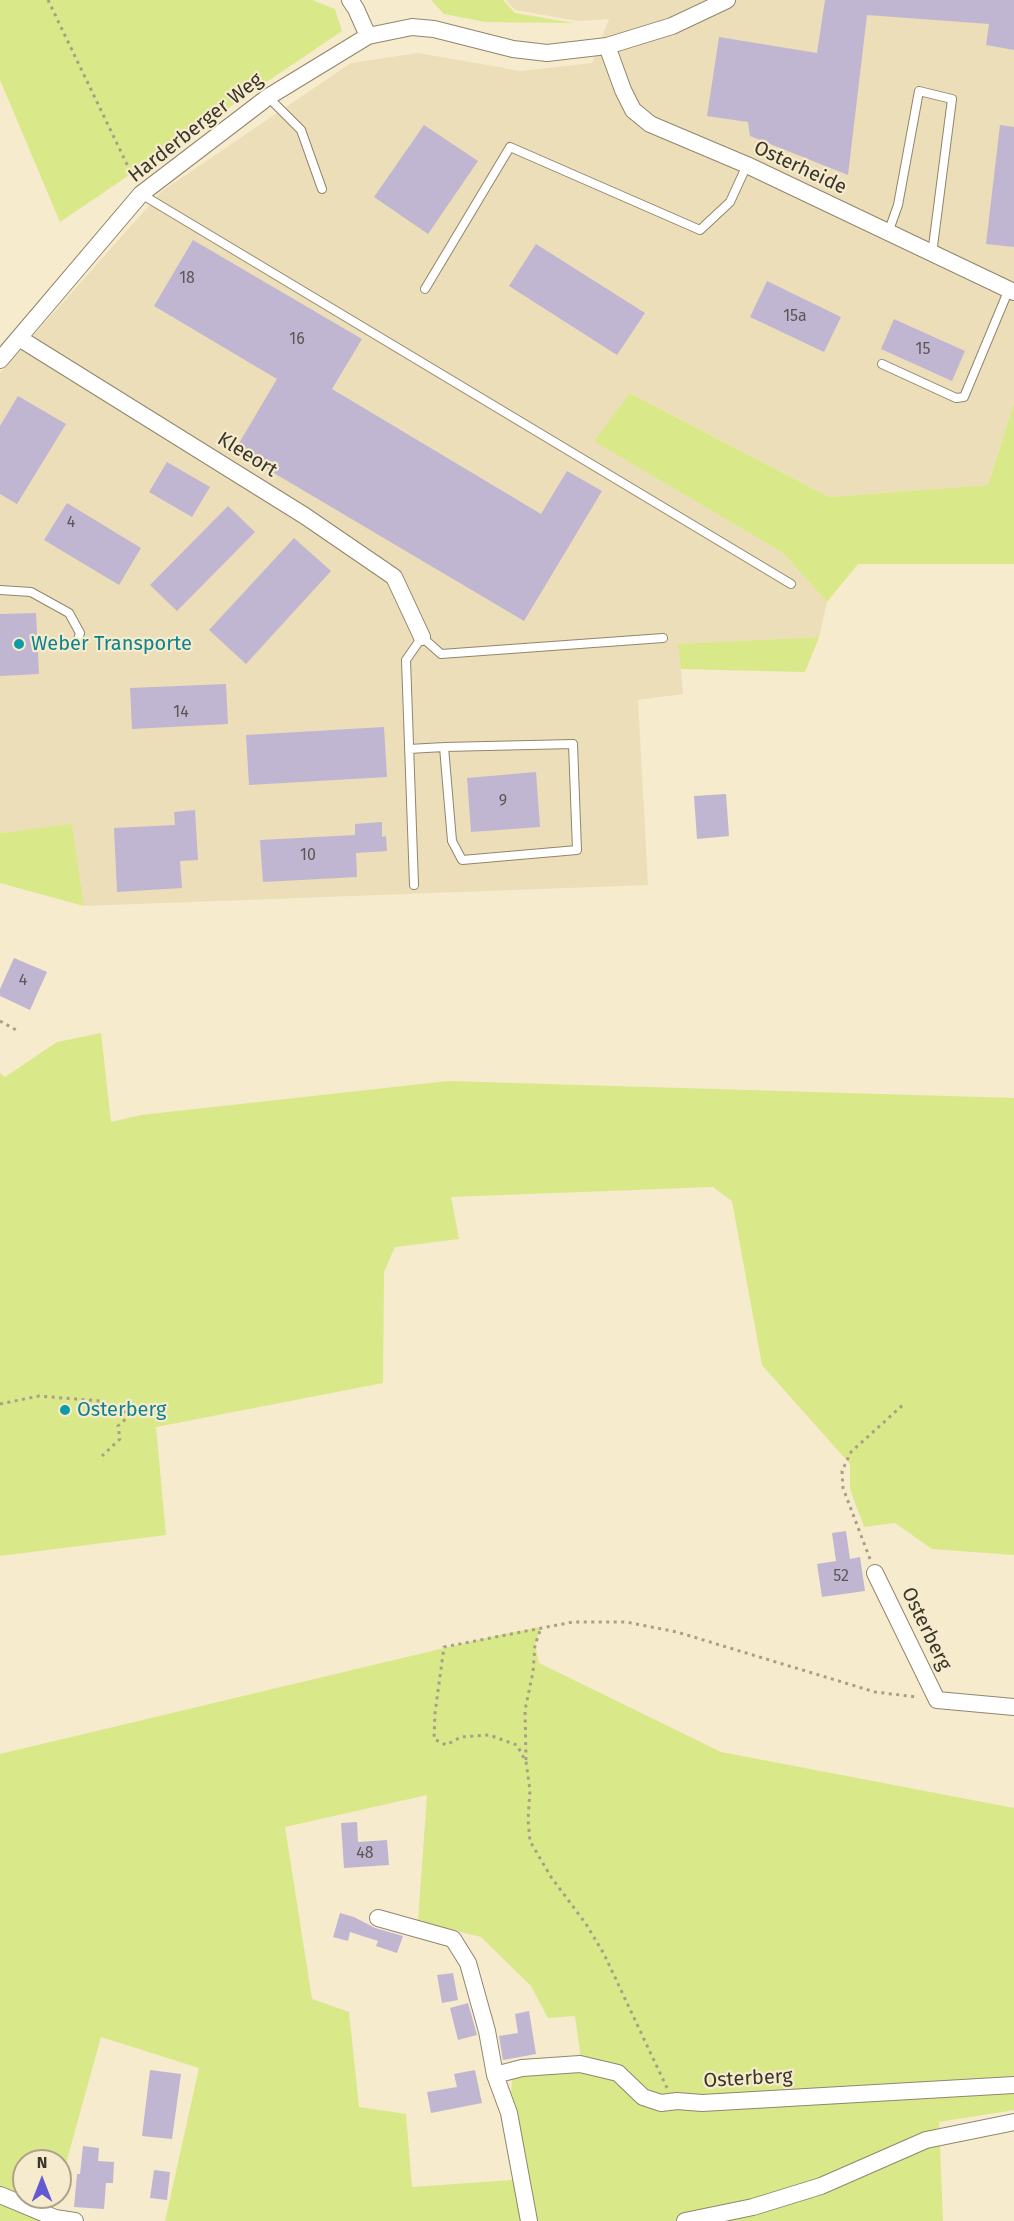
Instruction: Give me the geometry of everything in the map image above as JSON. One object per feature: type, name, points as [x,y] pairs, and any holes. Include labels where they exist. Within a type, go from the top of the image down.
[{"type":"street","points":[[350,0],[368,36]]},
{"type":"street","name":"Harderberger Weg","points":[[0,360],[141,194],[268,97],[368,36],[412,27],[434,29],[513,49],[548,53],[607,46],[672,26],[727,0]]},
{"type":"street","name":"Osterheide","points":[[607,46],[633,110],[650,124],[747,165],[1012,291]]},
{"type":"street","name":"Kleeort","points":[[19,338],[305,516],[394,577],[422,637]]},
{"type":"street","name":"Osterberg","points":[[875,1573],[937,1700],[1014,1707]]},
{"type":"street","points":[[378,1918],[453,1938],[468,1963],[487,2031],[495,2075],[509,2113],[529,2221]]},
{"type":"street","name":"Osterberg","points":[[495,2075],[522,2068],[580,2064],[618,2073],[643,2097],[661,2103],[677,2101],[702,2103],[1014,2085]]},
{"type":"street","points":[[685,2221],[753,2207],[821,2186],[926,2140],[1014,2122]]},
{"type":"street","points":[[0,2195],[54,2218],[75,2221]]},
{"type":"lane","points":[[888,233],[898,205],[920,91],[952,99],[932,254]]},
{"type":"lane","points":[[268,97],[301,130],[322,189]]},
{"type":"lane","points":[[425,289],[510,147],[700,230],[730,202],[747,165]]},
{"type":"lane","points":[[141,194],[791,584]]},
{"type":"lane","points":[[882,364],[956,398],[964,396],[1012,291]]},
{"type":"lane","points":[[0,590],[32,592],[69,614],[80,633],[76,646]]},
{"type":"lane","points":[[414,885],[406,660],[422,637],[441,654],[663,638]]},
{"type":"lane","points":[[409,749],[444,747],[573,744],[577,850],[462,860],[452,841],[444,747]]},
{"type":"path","points":[[48,0],[141,194]]},
{"type":"path","points":[[0,1022],[18,1031]]},
{"type":"path","points":[[0,1404],[39,1395],[100,1401],[131,1414],[118,1426],[120,1439],[102,1456]]},
{"type":"path","points":[[875,1573],[843,1488],[842,1471],[851,1452],[905,1403]]},
{"type":"path","points":[[526,1762],[517,1745],[489,1735],[461,1737],[446,1745],[434,1739],[435,1713],[444,1647],[573,1622],[626,1622],[676,1632],[875,1692],[937,1700]]},
{"type":"path","points":[[541,1628],[535,1645],[533,1672],[525,1710],[526,1762],[530,1790],[528,1820],[530,1841],[551,1877],[586,1924],[604,1954],[669,2090],[677,2101]]},
{"type":"shaded area","points":[[506,0],[1014,0],[1014,403],[988,485],[829,497],[631,393],[595,441],[783,553],[827,602],[819,637],[679,644],[683,694],[638,700],[648,885],[84,906],[72,825],[0,833],[0,373],[162,191],[351,63],[418,53],[521,71],[592,63],[609,19],[578,21],[515,10]]},
{"type":"green space","points":[[0,0],[312,0],[335,9],[342,31],[60,222],[0,80]]},
{"type":"green space","points":[[433,0],[503,0],[515,13],[574,23],[485,22],[444,14]]},
{"type":"green space","points":[[630,393],[829,497],[988,485],[1014,403],[1014,564],[858,564],[827,602],[783,553],[594,441]]},
{"type":"green space","points":[[819,637],[805,672],[681,669],[678,644]]},
{"type":"green space","points":[[72,824],[84,906],[0,883],[0,833]]},
{"type":"green space","points":[[101,1033],[111,1122],[141,1115],[448,1081],[1014,1098],[1014,1555],[932,1549],[895,1523],[864,1527],[850,1489],[850,1464],[762,1365],[732,1201],[713,1187],[451,1197],[459,1239],[395,1247],[384,1272],[383,1383],[156,1427],[166,1535],[0,1556],[0,1073],[5,1077],[57,1042]]},
{"type":"green space","points":[[541,1627],[535,1645],[539,1663],[721,1752],[1014,1808],[1014,2110],[939,2122],[943,2221],[165,2221],[199,2068],[101,2037],[70,2149],[12,2149],[12,2209],[52,2209],[47,2220],[49,2221],[0,2221],[0,1754],[499,1635]],"holes":[[[427,1795],[418,1921],[481,1937],[531,1986],[548,2018],[575,2016],[581,2059],[512,2079],[511,2094],[528,2176],[512,2180],[412,2187],[406,2114],[359,2107],[349,2012],[312,1999],[285,1827]]]},
{"type":"building","points":[[825,0],[1014,0],[1014,50],[986,45],[989,24],[867,15],[848,175],[750,136],[748,122],[707,116],[719,37],[817,53]]},
{"type":"building","points":[[424,125],[478,161],[428,234],[374,197]]},
{"type":"building","points":[[1000,125],[1014,127],[1014,247],[986,244]]},
{"type":"building","points":[[193,240],[362,339],[332,389],[541,514],[567,471],[602,491],[524,621],[235,450],[277,379],[154,306]]},
{"type":"building","points":[[536,244],[645,313],[617,355],[509,286]]},
{"type":"building","points":[[767,281],[841,317],[824,352],[750,317]]},
{"type":"building","points":[[894,319],[965,351],[952,381],[881,349]]},
{"type":"building","points":[[18,396],[66,424],[17,504],[0,494],[0,426]]},
{"type":"building","points":[[167,462],[210,487],[192,517],[149,492]]},
{"type":"building","points":[[67,503],[141,548],[119,585],[44,540]]},
{"type":"building","points":[[228,506],[255,532],[177,611],[150,585]]},
{"type":"building","points":[[294,538],[331,571],[246,664],[209,630]]},
{"type":"building","name":"Weber Transporte","points":[[36,613],[39,674],[0,676],[0,614]]},
{"type":"building","points":[[226,684],[228,724],[132,729],[130,688]]},
{"type":"building","points":[[384,727],[387,777],[249,785],[246,735]]},
{"type":"building","points":[[536,772],[540,827],[471,832],[467,778]]},
{"type":"building","points":[[726,794],[729,836],[697,839],[694,796]]},
{"type":"building","points":[[195,810],[198,860],[180,861],[182,888],[117,892],[114,828],[175,825],[174,812]]},
{"type":"building","points":[[382,822],[382,837],[386,836],[387,851],[356,853],[357,877],[263,882],[260,840],[355,835],[355,824]]},
{"type":"building","points":[[14,958],[47,972],[30,1010],[0,996],[0,989]]},
{"type":"building","points":[[846,1531],[850,1559],[860,1557],[865,1591],[822,1597],[817,1564],[836,1561],[832,1533]]},
{"type":"building","points":[[357,1822],[358,1842],[387,1840],[389,1865],[344,1868],[341,1823]]},
{"type":"building","points":[[340,1913],[354,1917],[375,1928],[403,1936],[397,1953],[376,1946],[378,1941],[350,1932],[348,1941],[333,1937]]},
{"type":"building","points":[[453,1973],[458,2000],[442,2003],[437,1975]]},
{"type":"building","points":[[468,2003],[477,2035],[458,2040],[450,2008]]},
{"type":"building","points":[[529,2011],[536,2054],[503,2060],[499,2036],[518,2033],[515,2014]]},
{"type":"building","points":[[150,2070],[181,2074],[172,2139],[142,2136]]},
{"type":"building","points":[[475,2070],[482,2103],[431,2113],[427,2092],[457,2087],[454,2074]]},
{"type":"building","points":[[83,2146],[99,2148],[98,2161],[114,2162],[113,2183],[106,2183],[104,2209],[74,2207],[77,2174],[80,2174]]},
{"type":"building","points":[[154,2170],[170,2172],[167,2200],[150,2198]]},
{"type":"place","name":"Weber Transporte","points":[[19,644]]},
{"type":"place","name":"Osterberg","points":[[65,1410]]}]
